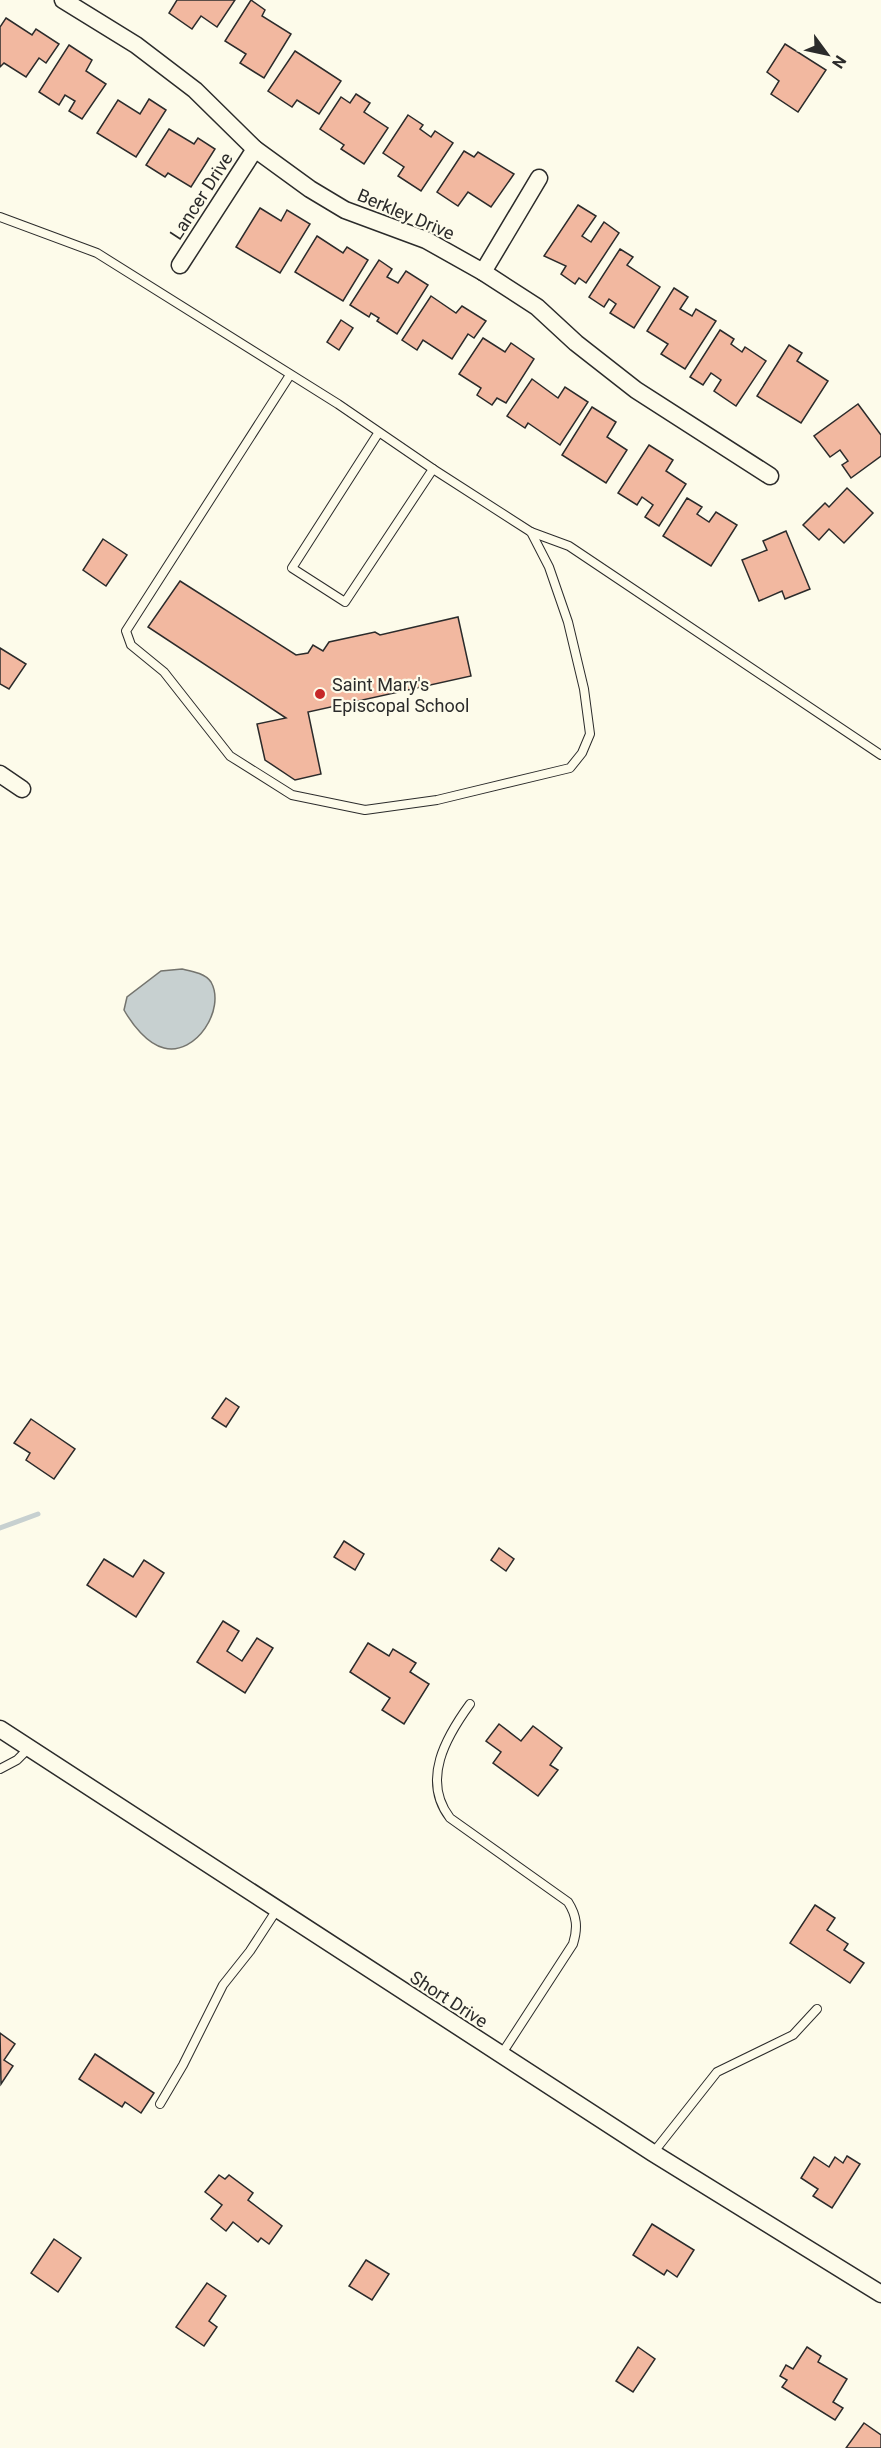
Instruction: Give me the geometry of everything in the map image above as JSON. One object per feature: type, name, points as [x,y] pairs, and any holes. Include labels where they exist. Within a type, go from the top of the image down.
[{"type":"street","name":"Berkley Drive","points":[[63,0],[136,45],[195,90],[255,149],[310,189],[345,210],[426,240],[483,272],[537,307],[576,344],[636,390],[770,476]]},
{"type":"street","name":"Lancer Drive","points":[[180,265],[255,149]]},
{"type":"street","points":[[483,272],[539,178]]},
{"type":"street","points":[[0,774],[22,789]]},
{"type":"street","name":"Short Drive","points":[[0,1729],[276,1911],[652,2153],[881,2294]]},
{"type":"lane","points":[[0,217],[97,253],[379,432],[433,470],[531,532],[569,546],[881,755]]},
{"type":"lane","points":[[290,375],[126,632],[131,645],[164,672],[230,756],[292,795],[365,810],[437,800],[570,768],[582,753],[590,734],[584,689],[568,622],[549,567],[531,532]]},
{"type":"lane","points":[[379,432],[292,568],[345,602],[433,470]]},
{"type":"lane","points":[[470,1704],[453,1731],[438,1762],[436,1785],[440,1802],[450,1818],[568,1902],[575,1912],[577,1926],[573,1944],[501,2055]]},
{"type":"lane","points":[[0,1769],[17,1760],[29,1748]]},
{"type":"lane","points":[[160,2104],[183,2065],[223,1985],[250,1951],[276,1911]]},
{"type":"lane","points":[[652,2153],[717,2072],[793,2035],[817,2009]]},
{"type":"shaded area","points":[[182,969],[205,976],[211,982],[215,993],[214,1005],[211,1017],[197,1038],[176,1049],[164,1048],[146,1038],[124,1010],[127,997],[161,971]]},
{"type":"building","points":[[177,0],[235,0],[217,27],[201,16],[192,29],[169,13]]},
{"type":"building","points":[[251,0],[265,10],[262,16],[291,34],[264,78],[240,63],[246,54],[225,41]]},
{"type":"building","points":[[6,18],[32,35],[36,29],[59,44],[46,63],[39,58],[26,77],[4,63],[0,67],[0,27]]},
{"type":"building","points":[[785,44],[826,70],[798,112],[771,94],[779,81],[767,72]]},
{"type":"building","points":[[69,45],[92,60],[86,71],[106,84],[82,119],[69,111],[75,101],[65,95],[59,105],[39,92]]},
{"type":"building","points":[[295,51],[341,81],[319,114],[297,100],[292,107],[268,91]]},
{"type":"building","points":[[356,94],[370,103],[364,112],[388,128],[364,164],[341,149],[344,145],[320,129],[341,97],[350,103]]},
{"type":"building","points":[[149,99],[166,110],[136,157],[97,133],[118,100],[140,114]]},
{"type":"building","points":[[408,115],[423,125],[420,129],[431,137],[435,131],[453,143],[421,191],[398,176],[404,167],[383,153]]},
{"type":"building","points":[[169,129],[194,144],[198,138],[215,149],[191,187],[168,173],[165,177],[146,165]]},
{"type":"building","points":[[464,151],[474,157],[478,152],[514,174],[491,207],[468,192],[458,206],[437,192]]},
{"type":"building","points":[[578,205],[596,216],[582,236],[591,242],[604,222],[619,233],[586,283],[579,278],[575,284],[561,274],[566,266],[544,256]]},
{"type":"building","points":[[260,208],[281,221],[287,210],[310,224],[280,273],[236,247]]},
{"type":"building","points":[[317,236],[343,253],[347,247],[368,260],[343,301],[295,272]]},
{"type":"building","points":[[620,249],[633,257],[627,265],[660,287],[634,328],[610,313],[616,304],[609,299],[604,307],[589,297]]},
{"type":"building","points":[[379,260],[392,269],[387,277],[398,283],[406,271],[428,285],[397,334],[377,321],[379,318],[371,313],[369,317],[350,305]]},
{"type":"building","points":[[674,288],[688,297],[680,309],[692,316],[696,309],[716,321],[685,369],[661,354],[668,344],[647,331]]},
{"type":"building","points":[[431,296],[456,313],[462,306],[486,321],[474,338],[468,334],[452,359],[423,340],[417,350],[402,340]]},
{"type":"building","points":[[341,320],[353,328],[339,350],[327,342]]},
{"type":"building","points":[[720,330],[734,339],[731,344],[742,352],[745,347],[766,361],[736,406],[714,391],[721,380],[711,373],[703,385],[690,377]]},
{"type":"building","points":[[483,338],[505,352],[511,343],[534,359],[506,403],[497,398],[492,405],[477,395],[481,388],[459,374]]},
{"type":"building","points":[[789,345],[802,353],[797,361],[828,381],[801,423],[757,396]]},
{"type":"building","points":[[532,379],[558,398],[565,387],[588,402],[560,445],[528,423],[525,428],[507,416]]},
{"type":"building","points":[[858,404],[881,435],[881,456],[851,478],[842,465],[848,461],[840,450],[830,457],[814,436]]},
{"type":"building","points":[[592,407],[616,422],[607,437],[627,450],[606,483],[562,455]]},
{"type":"building","points":[[649,445],[673,460],[666,471],[686,484],[659,526],[645,517],[653,505],[642,497],[637,505],[618,493]]},
{"type":"building","points":[[847,488],[873,513],[844,543],[829,529],[819,540],[803,525],[825,503],[829,507]]},
{"type":"building","points":[[687,498],[702,507],[697,514],[709,522],[716,512],[737,525],[711,566],[663,536]]},
{"type":"building","points":[[786,531],[810,589],[785,599],[782,591],[759,601],[742,560],[767,550],[763,541]]},
{"type":"building","points":[[103,539],[127,555],[106,586],[83,570]]},
{"type":"building","name":"Saint Mary's Episcopal School","points":[[180,581],[296,655],[308,653],[313,645],[323,651],[329,642],[375,632],[380,635],[458,617],[471,676],[308,712],[321,774],[295,780],[265,760],[257,724],[286,718],[148,627]]},
{"type":"building","points":[[0,648],[26,664],[9,689],[0,684]]},
{"type":"building","points":[[226,1398],[239,1407],[226,1427],[212,1418]]},
{"type":"building","points":[[31,1419],[75,1449],[54,1479],[26,1460],[30,1453],[14,1443]]},
{"type":"building","points":[[344,1541],[364,1554],[355,1570],[334,1557]]},
{"type":"building","points":[[499,1548],[514,1559],[506,1571],[491,1560]]},
{"type":"building","points":[[104,1559],[133,1577],[144,1560],[164,1573],[136,1617],[87,1585]]},
{"type":"building","points":[[223,1621],[239,1631],[227,1651],[242,1661],[257,1638],[273,1648],[245,1693],[197,1662]]},
{"type":"building","points":[[368,1643],[389,1656],[393,1649],[416,1663],[410,1672],[429,1684],[404,1724],[382,1710],[390,1698],[350,1672]]},
{"type":"building","points":[[499,1724],[521,1741],[533,1726],[562,1748],[550,1765],[558,1770],[538,1796],[493,1763],[501,1752],[486,1741]]},
{"type":"building","points":[[815,1905],[835,1918],[827,1930],[848,1944],[844,1950],[864,1963],[850,1983],[790,1943]]},
{"type":"building","points":[[0,2033],[15,2044],[4,2060],[13,2066],[1,2084]]},
{"type":"building","points":[[95,2054],[154,2093],[141,2113],[125,2102],[122,2107],[79,2079]]},
{"type":"building","points":[[847,2156],[860,2164],[832,2208],[813,2196],[818,2189],[801,2178],[814,2157],[829,2167],[835,2157],[843,2163]]},
{"type":"building","points":[[219,2175],[225,2179],[229,2175],[253,2193],[248,2200],[282,2226],[269,2244],[261,2238],[258,2242],[233,2222],[226,2231],[211,2219],[222,2205],[205,2192]]},
{"type":"building","points":[[652,2224],[694,2250],[677,2277],[667,2270],[664,2275],[633,2255]]},
{"type":"building","points":[[54,2239],[81,2258],[58,2292],[31,2273]]},
{"type":"building","points":[[366,2260],[389,2274],[372,2300],[349,2286]]},
{"type":"building","points":[[207,2283],[226,2296],[209,2321],[217,2327],[204,2346],[176,2327]]},
{"type":"building","points":[[638,2347],[655,2359],[633,2392],[616,2381]]},
{"type":"building","points":[[807,2347],[821,2356],[818,2362],[847,2379],[833,2402],[843,2408],[835,2420],[782,2387],[787,2380],[780,2376],[786,2365],[793,2369]]},
{"type":"building","points":[[864,2423],[881,2435],[881,2448],[846,2448]]},
{"type":"waterway","points":[[0,1528],[38,1514]]},
{"type":"place","name":"Saint Mary's Episcopal School","points":[[320,694]]}]
